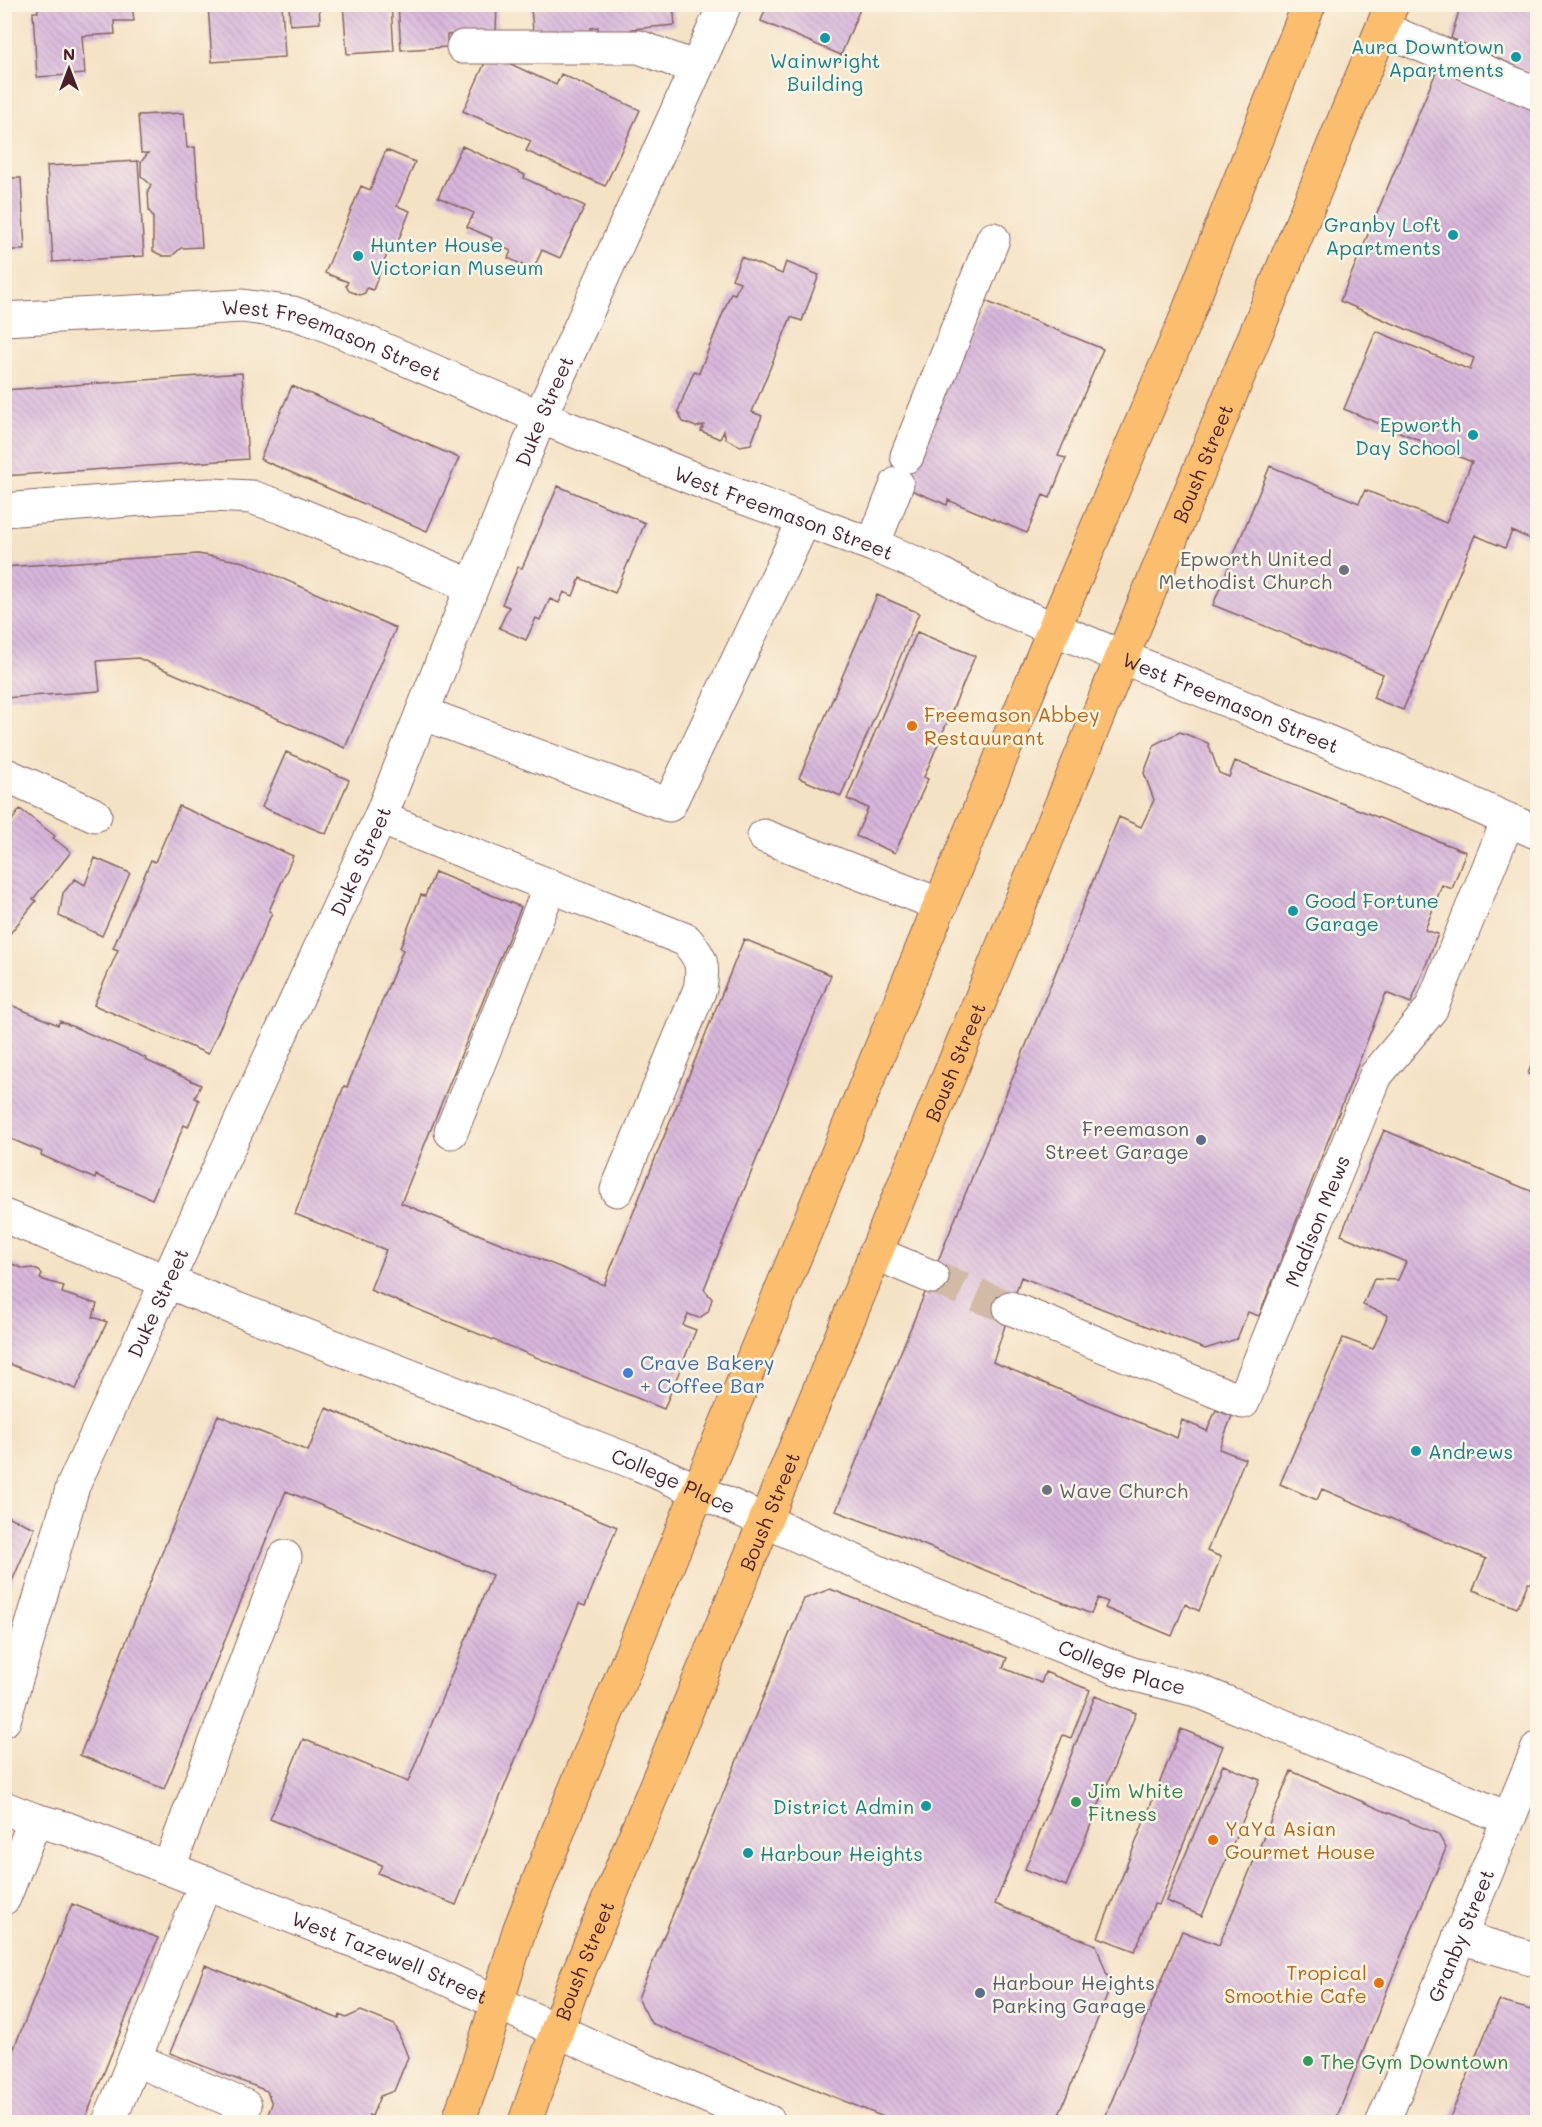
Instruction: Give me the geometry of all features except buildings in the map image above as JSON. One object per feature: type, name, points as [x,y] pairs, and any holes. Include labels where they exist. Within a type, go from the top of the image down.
[{"type":"main road","points":[[458,2122],[476,2072],[519,1930],[1054,629],[1184,323],[1309,4]]},
{"type":"main road","name":"Boush Street","points":[[525,2122],[570,1993],[1388,17]]},
{"type":"street","name":"Duke Street","points":[[4,1720],[73,1486],[380,818],[540,417],[725,4]]},
{"type":"street","points":[[1388,17],[1538,94]]},
{"type":"street","points":[[463,47],[639,47],[696,68]]},
{"type":"street","points":[[873,545],[993,239]]},
{"type":"street","name":"West Freemason Street","points":[[4,320],[242,306],[293,313],[322,323],[540,417],[804,521],[873,545],[939,573],[992,603],[1400,772],[1523,827]]},
{"type":"street","points":[[4,510],[166,496],[251,497],[284,508],[472,586]]},
{"type":"street","points":[[422,713],[669,805],[804,521]]},
{"type":"street","points":[[4,774],[95,815]]},
{"type":"street","points":[[380,818],[686,940],[699,955],[703,970],[700,989],[617,1190]]},
{"type":"street","name":"Madison Mews","points":[[1010,1308],[1243,1402],[1376,1075],[1431,1009],[1523,827]]},
{"type":"street","points":[[764,836],[941,905]]},
{"type":"street","points":[[451,1132],[550,886]]},
{"type":"street","name":"College Place","points":[[4,1216],[641,1465],[903,1583],[1132,1674],[1197,1690],[1507,1818]]},
{"type":"street","points":[[875,1253],[932,1277]]},
{"type":"street","points":[[169,1868],[285,1557]]},
{"type":"street","name":"Granby Street","points":[[1383,2122],[1507,1818],[1538,1748]]},
{"type":"street","name":"West Tazewell Street","points":[[4,1808],[35,1820],[68,1828],[421,1967],[623,2061],[769,2122]]},
{"type":"street","points":[[4,1898],[35,1820]]},
{"type":"street","points":[[109,2122],[136,2060],[206,1882]]},
{"type":"street","points":[[1459,1937],[1538,1960]]},
{"type":"street","points":[[136,2060],[245,2106],[238,2122]]},
{"type":"tunnel","points":[[932,1277],[1010,1308]]},
{"type":"place","name":"Wainwright Building","points":[[825,38]]},
{"type":"place","name":"Aura Downtown Apartments","points":[[1516,57]]},
{"type":"place","name":"Granby Loft Apartments","points":[[1453,235]]},
{"type":"place","name":"Hunter House Victorian Museum","points":[[358,256]]},
{"type":"place","name":"Epworth Day School","points":[[1473,435]]},
{"type":"place","name":"Epworth United Methodist Church","points":[[1344,570]]},
{"type":"place","name":"Freemason Abbey Restauurant","points":[[912,726]]},
{"type":"place","name":"Good Fortune Garage","points":[[1293,911]]},
{"type":"place","name":"Freemason Street Garage","points":[[1201,1140]]},
{"type":"place","name":"Crave Bakery + Coffee Bar","points":[[628,1373]]},
{"type":"place","name":"Andrews","points":[[1416,1451]]},
{"type":"place","name":"Wave Church","points":[[1047,1490]]},
{"type":"place","name":"Jim White Fitness","points":[[1076,1802]]},
{"type":"place","name":"District Admin","points":[[926,1806]]},
{"type":"place","name":"YaYa Asian Gourmet House","points":[[1213,1840]]},
{"type":"place","name":"Harbour Heights","points":[[748,1853]]},
{"type":"place","name":"Tropical Smoothie Cafe","points":[[1379,1983]]},
{"type":"place","name":"Harbour Heights Parking Garage","points":[[980,1993]]},
{"type":"place","name":"The Gym Downtown","points":[[1308,2061]]}]
